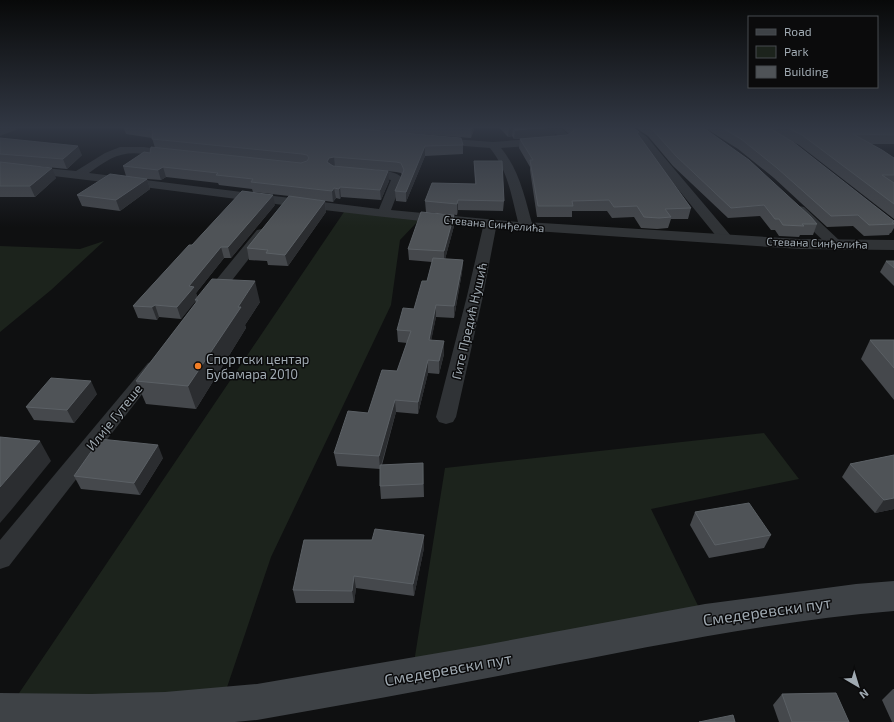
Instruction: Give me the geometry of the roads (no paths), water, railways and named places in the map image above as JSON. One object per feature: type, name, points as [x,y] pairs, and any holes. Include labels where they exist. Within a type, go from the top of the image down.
[{"type":"main road","name":"Смедеревски пут","points":[[0,711],[91,712],[143,710],[250,712],[479,663],[698,621],[849,600],[894,596]]},
{"type":"street","points":[[78,174],[102,160]]},
{"type":"street","points":[[504,160],[513,177],[526,227]]},
{"type":"street","points":[[660,160],[726,239]]},
{"type":"street","name":"Стевана Синђелића","points":[[0,167],[78,174],[383,214],[490,224],[836,245],[894,245]]},
{"type":"street","points":[[356,173],[396,177],[397,179],[383,214]]},
{"type":"street","points":[[198,312],[287,201]]},
{"type":"street","points":[[790,201],[836,245]]},
{"type":"street","name":"Гите Предић Нушић","points":[[446,417],[475,296],[490,224]]},
{"type":"street","name":"Илије Гутеше","points":[[0,558],[164,355]]},
{"type":"place","name":"Спортски центар Бубамара 2010","points":[[198,366]]}]
